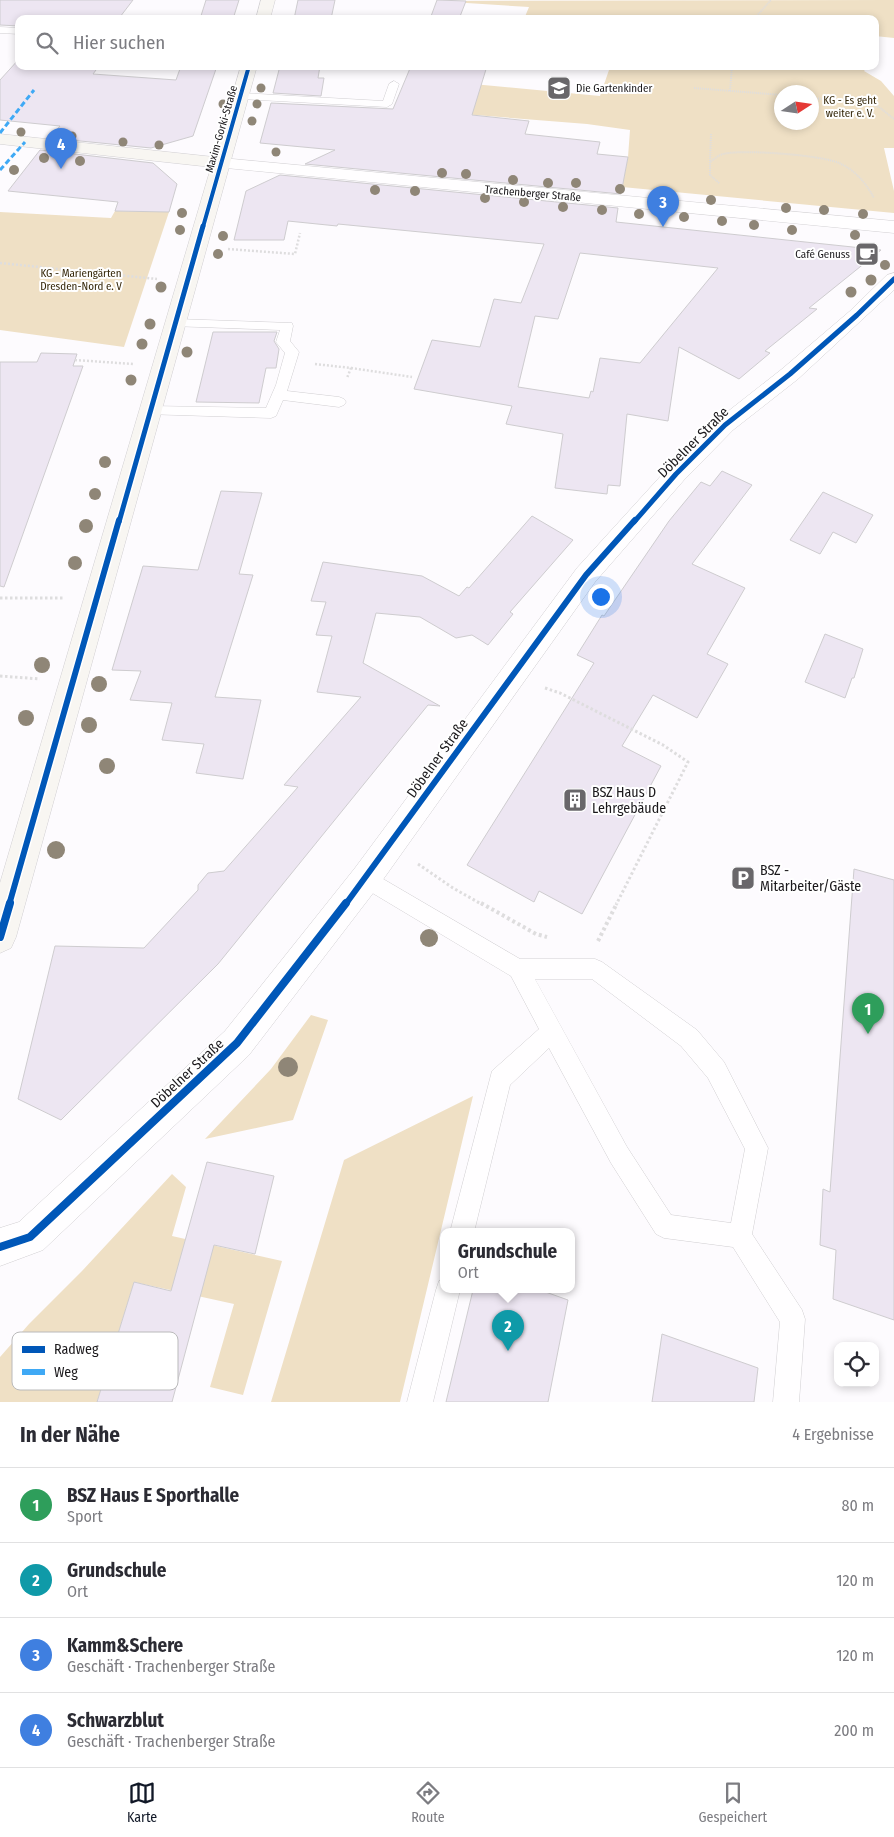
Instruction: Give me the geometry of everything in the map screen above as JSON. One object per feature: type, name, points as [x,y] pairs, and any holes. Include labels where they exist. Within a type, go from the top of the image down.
[{"type":"street","points":[[264,15],[268,0]]},
{"type":"street","name":"Maxim-Gorki-Straße","points":[[0,937],[248,70]]},
{"type":"street","name":"Trachenberger Straße","points":[[0,139],[222,163],[886,226]]},
{"type":"street","name":"Döbelner Straße","points":[[0,1247],[30,1238],[237,1043],[366,878],[586,575],[676,474],[725,425],[790,374],[857,315],[894,279]]},
{"type":"lane","points":[[0,30],[15,31]]},
{"type":"lane","points":[[241,96],[387,104],[394,84]]},
{"type":"lane","points":[[150,412],[272,413],[290,361],[292,352],[283,342],[287,326],[176,323]]},
{"type":"lane","points":[[279,395],[339,402]]},
{"type":"lane","points":[[366,878],[518,969],[620,1155],[664,1226],[740,1236]]},
{"type":"lane","points":[[518,969],[595,969],[690,1038],[716,1070],[757,1148],[740,1236],[793,1319],[786,1402]]},
{"type":"lane","points":[[463,1228],[500,1079],[552,1031]]},
{"type":"lane","points":[[420,1402],[447,1293]]},
{"type":"path","points":[[758,15],[771,0]]},
{"type":"path","points":[[730,91],[732,70]]},
{"type":"path","points":[[694,88],[774,94]]},
{"type":"path","points":[[819,99],[871,104],[879,107],[894,119]]},
{"type":"path","points":[[711,133],[710,175],[721,184]]},
{"type":"path","points":[[710,162],[722,154],[745,152],[825,158],[841,164],[859,176],[870,190],[886,226]]},
{"type":"path","points":[[198,247],[296,254],[300,233]]},
{"type":"path","points":[[0,263],[146,279],[188,281]]},
{"type":"path","points":[[75,360],[164,365]]},
{"type":"path","points":[[290,361],[412,376]]},
{"type":"path","points":[[339,402],[351,368]]},
{"type":"path","points":[[0,598],[49,598]]},
{"type":"path","points":[[560,693],[663,745],[688,762],[595,947]]},
{"type":"path","points":[[390,845],[453,888],[536,934],[553,938]]},
{"type":"green space","points":[[894,0],[894,38],[879,36],[879,15],[526,15],[529,7],[435,1]]},
{"type":"green space","name":"KG - Es geht weiter e. V.","points":[[609,70],[865,70],[881,81],[894,96],[894,148],[884,148],[894,191],[894,213],[622,187],[628,157],[630,130],[587,124],[413,110],[431,80],[600,96]]},
{"type":"green space","name":"KG - Mariengärten Dresden-Nord e. V","points":[[115,211],[169,212],[124,347],[0,330],[0,212],[111,218]]},
{"type":"green space","points":[[311,1015],[328,1020],[293,1120],[205,1139],[271,1069]]},
{"type":"green space","points":[[473,1096],[400,1402],[271,1402],[344,1160]]},
{"type":"green space","points":[[172,1174],[186,1187],[172,1236],[282,1261],[243,1395],[210,1387],[234,1304],[134,1282],[119,1332],[22,1332],[82,1271]]},
{"type":"green space","points":[[12,1343],[12,1390],[101,1390],[97,1402],[0,1402],[0,1357]]},
{"type":"building","points":[[0,0],[133,0],[122,15],[15,15],[15,26],[0,25]]},
{"type":"building","points":[[206,0],[239,0],[234,15],[201,15]]},
{"type":"building","points":[[298,0],[335,0],[332,15],[295,15]]},
{"type":"building","points":[[437,0],[466,1],[461,15],[431,15]]},
{"type":"building","points":[[15,63],[15,70],[96,70],[93,74],[176,80],[180,70],[216,70],[193,136],[151,148],[50,138],[60,126],[0,120],[0,80]]},
{"type":"building","points":[[279,70],[319,70],[318,78],[324,78],[321,96],[273,93]]},
{"type":"building","points":[[409,70],[486,70],[472,115],[529,121],[525,134],[600,142],[597,154],[628,157],[621,194],[305,164],[335,150],[260,143],[271,103],[393,109]]},
{"type":"building","points":[[40,150],[153,163],[177,184],[169,212],[115,211],[118,202],[8,191]]},
{"type":"building","points":[[280,175],[618,208],[616,222],[881,250],[809,308],[817,309],[765,351],[770,353],[739,379],[679,347],[668,421],[627,414],[620,486],[608,485],[607,494],[555,488],[563,434],[506,424],[512,406],[414,389],[432,340],[480,347],[494,299],[521,303],[544,244],[288,221],[284,240],[234,240],[246,191]],"holes":[[[580,253],[718,268],[640,363],[600,358],[593,392],[591,391],[589,398],[518,387],[535,316],[558,319]]]},
{"type":"building","points":[[213,332],[277,332],[274,341],[279,349],[276,368],[266,368],[259,403],[196,402]]},
{"type":"building","points":[[41,353],[77,354],[73,366],[83,366],[4,587],[0,586],[0,362],[37,362]]},
{"type":"building","points":[[722,471],[752,485],[692,564],[745,588],[707,654],[728,664],[697,718],[653,695],[622,746],[661,766],[582,914],[539,891],[534,902],[467,865],[594,663],[577,655],[602,615],[604,616],[669,521],[701,482],[710,486]]},
{"type":"building","points":[[221,491],[262,493],[239,574],[253,575],[215,697],[261,700],[243,779],[196,773],[204,744],[162,740],[172,703],[130,700],[141,671],[112,670],[143,566],[198,570]]},
{"type":"building","points":[[823,492],[873,515],[856,543],[833,532],[820,554],[790,540]]},
{"type":"building","points":[[532,516],[573,540],[510,612],[513,614],[488,645],[472,635],[456,638],[420,617],[376,613],[363,663],[440,706],[428,705],[218,964],[61,1120],[18,1099],[55,946],[144,948],[198,890],[198,885],[208,873],[224,871],[298,787],[284,785],[361,697],[317,692],[332,636],[316,635],[326,602],[311,601],[323,562],[422,576],[459,596],[467,587],[469,588]]},
{"type":"building","points":[[825,634],[863,649],[854,678],[852,678],[845,698],[805,682]]},
{"type":"building","points":[[854,869],[894,880],[894,1320],[833,1299],[836,1250],[820,1245],[823,1189],[830,1192]]},
{"type":"building","points":[[207,1162],[274,1176],[255,1254],[214,1245],[178,1380],[178,1332],[119,1332],[134,1282],[171,1291]]},
{"type":"building","points":[[472,1293],[548,1293],[568,1300],[548,1402],[446,1402]]},
{"type":"building","points":[[662,1334],[758,1368],[754,1402],[652,1402]]},
{"type":"building","points":[[101,1390],[175,1390],[172,1402],[97,1402]]},
{"type":"marked path","points":[[0,133],[34,90]]},
{"type":"marked path","points":[[0,170],[25,142]]},
{"type":"cycle path","points":[[0,937],[248,70]]},
{"type":"cycle path","points":[[0,1247],[30,1237],[237,1043],[366,878],[586,575],[676,474],[725,425],[790,374],[857,315],[894,279]]},
{"type":"place","name":"Die Gartenkinder","points":[[559,88]]},
{"type":"place","name":"Schwarzblut","points":[[61,169]]},
{"type":"place","name":"Kamm&Schere","points":[[663,227]]},
{"type":"place","name":"Café Genuss","points":[[867,254]]},
{"type":"place","name":"BSZ Haus D Lehrgebäude","points":[[575,800]]},
{"type":"place","name":"BSZ - Mitarbeiter/Gäste","points":[[743,878]]},
{"type":"place","name":"BSZ Haus E Sporthalle","points":[[868,1034]]},
{"type":"place","name":"Grundschule","points":[[508,1351]]}]
